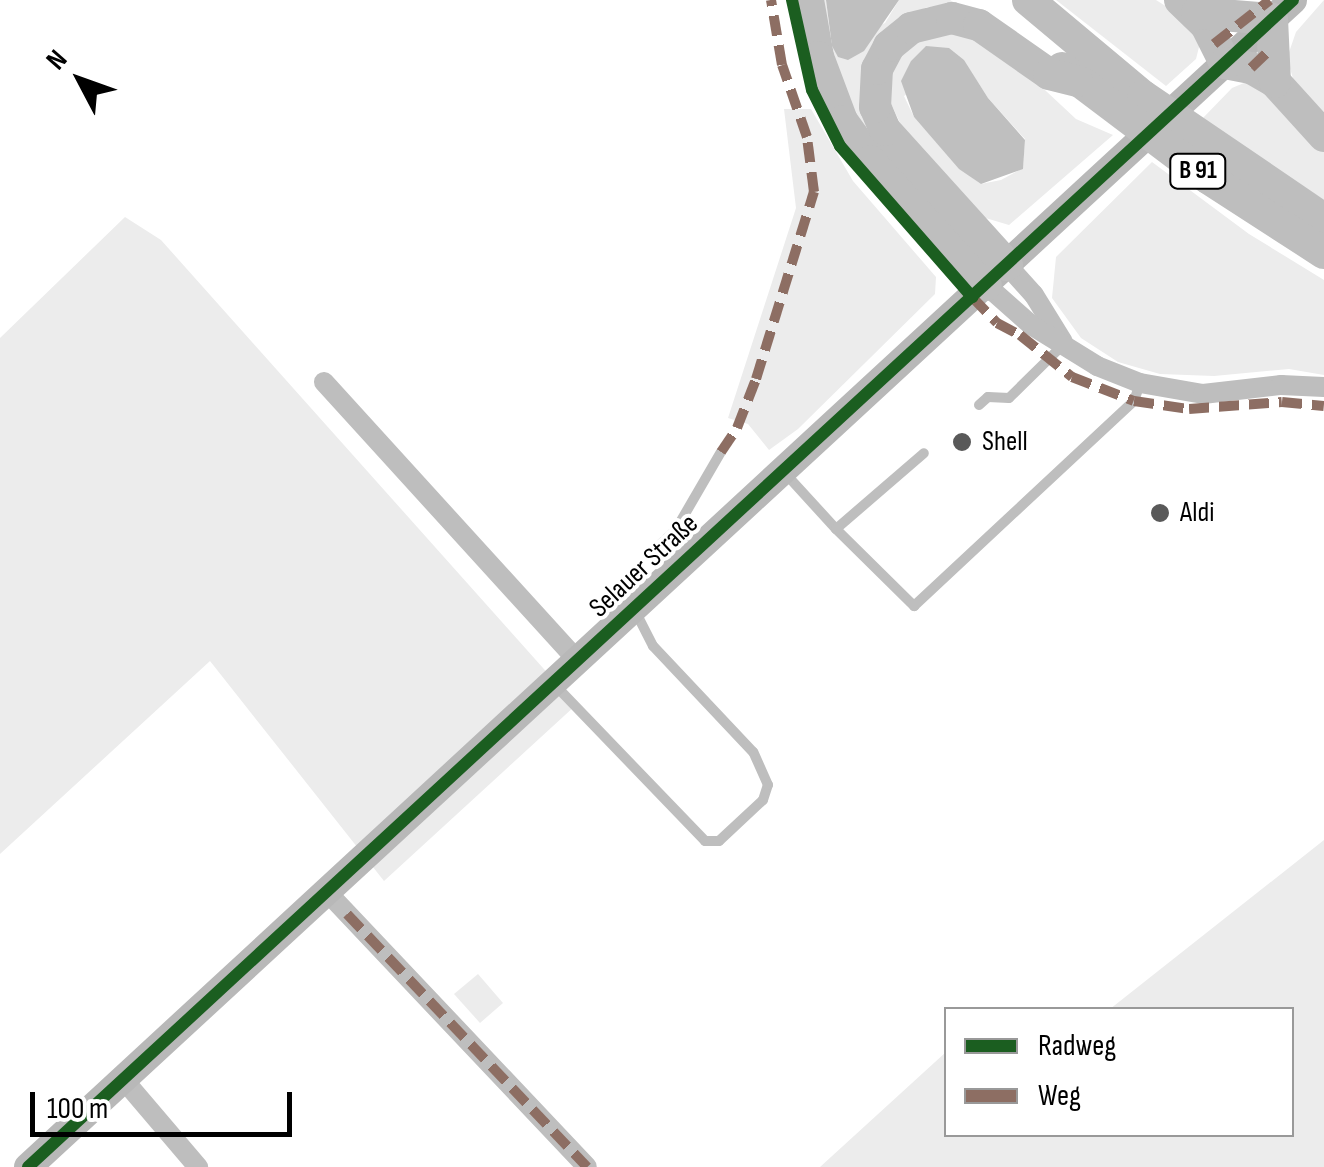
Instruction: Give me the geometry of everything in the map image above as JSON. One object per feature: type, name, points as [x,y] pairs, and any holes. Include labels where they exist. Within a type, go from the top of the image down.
[{"type":"highway","points":[[808,0],[818,57],[842,121],[871,161],[997,275]]},
{"type":"highway","name":"B 91","points":[[983,0],[1078,81],[1208,178],[1324,253]]},
{"type":"highway","name":"B 91","points":[[1028,0],[1144,96],[1324,219]]},
{"type":"highway","points":[[1188,6],[1283,10],[1275,82]]},
{"type":"highway","points":[[1188,6],[1225,63],[1252,68],[1275,82],[1324,136]]},
{"type":"highway","points":[[997,275],[885,130],[874,94],[877,68],[890,46],[910,28],[952,18],[979,24],[1050,74],[1078,81]]},
{"type":"main road","name":"Selauer Straße","points":[[28,1167],[1283,10]]},
{"type":"street","points":[[997,275],[1031,326],[1097,366],[1140,383],[1204,394],[1281,384],[1324,387]]},
{"type":"street","points":[[997,275],[1064,344]]},
{"type":"street","points":[[324,382],[578,661]]},
{"type":"street","points":[[327,892],[587,1167]]},
{"type":"street","points":[[123,1079],[198,1167]]},
{"type":"lane","points":[[979,405],[988,397],[1009,398],[1064,344]]},
{"type":"lane","points":[[784,472],[914,606],[1134,401],[1140,383]]},
{"type":"lane","points":[[668,578],[650,554],[675,531],[721,452]]},
{"type":"lane","points":[[836,529],[924,452]]},
{"type":"lane","points":[[553,684],[705,841],[719,841],[763,800],[768,784],[753,752],[653,646],[634,609]]},
{"type":"shaded area","points":[[822,0],[826,0],[832,44]]},
{"type":"shaded area","points":[[826,0],[899,0],[864,51],[848,60],[838,57],[832,46]]},
{"type":"shaded area","points":[[899,0],[950,0],[960,6],[927,7],[890,27],[885,157],[843,95],[832,46],[885,23]]},
{"type":"shaded area","points":[[1056,0],[1156,0],[1183,17],[1200,43],[1196,59],[1166,86]]},
{"type":"shaded area","points":[[1324,0],[1324,117],[1294,82],[1287,58],[1296,32]]},
{"type":"shaded area","points":[[962,30],[1016,63],[1076,119],[1113,135],[1009,225],[979,216],[906,136],[889,99],[890,76],[897,60],[920,38]],"holes":[[[964,61],[988,98],[1025,139],[1023,168],[1001,180],[981,184],[959,168],[914,117],[904,96]]]},
{"type":"shaded area","points":[[926,46],[949,48],[964,60],[988,98],[1025,140],[1023,169],[981,184],[959,169],[914,117],[901,81],[911,61]]},
{"type":"shaded area","points":[[1253,83],[1324,152],[1324,200],[1202,119],[1232,88]]},
{"type":"shaded area","points":[[784,109],[811,109],[853,181],[936,277],[935,294],[798,429],[769,450],[748,424],[728,418],[796,208]]},
{"type":"shaded area","points":[[1152,162],[1249,234],[1324,280],[1324,375],[1289,369],[1214,376],[1160,374],[1118,362],[1081,338],[1052,298],[1056,257]]},
{"type":"shaded area","points":[[125,217],[161,240],[576,705],[384,881],[210,661],[0,854],[0,338]]},
{"type":"shaded area","points":[[1324,840],[1324,1167],[820,1167],[944,1054],[944,1137],[1294,1137],[1294,1007],[1113,1007]]},
{"type":"shaded area","points":[[478,974],[503,1003],[480,1023],[454,994]]},
{"type":"marked path","points":[[721,452],[737,428],[756,379],[814,192],[807,137],[782,65],[771,0]]},
{"type":"marked path","points":[[1214,44],[1270,0]]},
{"type":"marked path","points":[[1251,68],[1272,48]]},
{"type":"marked path","points":[[972,297],[997,323],[1020,335],[1072,377],[1134,401],[1189,409],[1282,402],[1324,406]]},
{"type":"marked path","points":[[347,914],[587,1167]]},
{"type":"cycle path","points":[[792,0],[812,90],[840,146],[972,297]]},
{"type":"cycle path","points":[[28,1167],[1293,0]]},
{"type":"place","name":"Shell","points":[[962,442]]},
{"type":"place","name":"Aldi","points":[[1160,513]]}]
